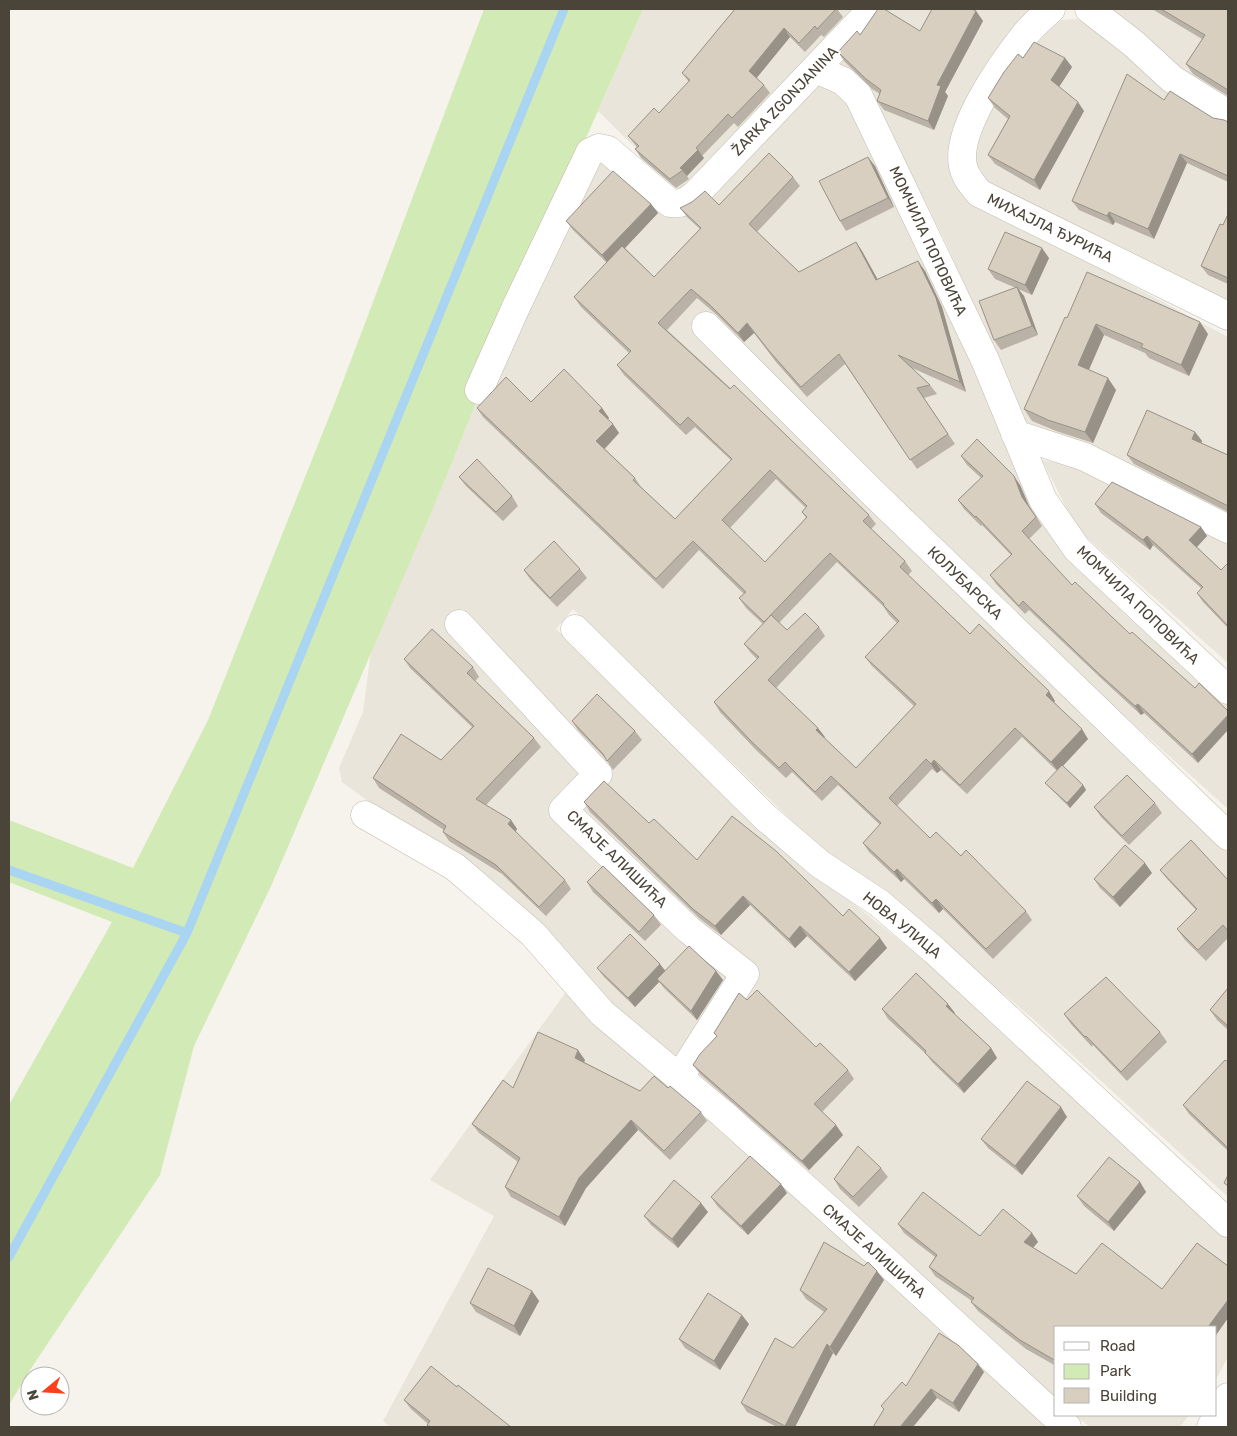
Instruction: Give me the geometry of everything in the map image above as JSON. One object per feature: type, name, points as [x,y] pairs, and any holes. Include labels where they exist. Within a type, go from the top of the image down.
[{"type":"street","name":"ŽARKA ZGONJANINA","points":[[479,390],[516,307],[590,152],[599,148],[608,150],[670,203],[686,202],[696,194],[872,9]]},
{"type":"street","name":"МИХАЈЛА ЂУРИЋА","points":[[1051,9],[1025,36],[991,84],[971,120],[963,147],[962,165],[968,180],[979,192],[1228,316]]},
{"type":"street","points":[[1089,9],[1134,44],[1172,79],[1228,114]]},
{"type":"street","name":"МОМЧИЛА ПОПОВИЋА","points":[[816,69],[843,81],[858,95],[985,360],[1043,500],[1077,549],[1228,690]]},
{"type":"street","name":"КОЛУБАРСКА","points":[[706,326],[871,491],[1228,836]]},
{"type":"street","points":[[1015,434],[1085,457],[1228,529]]},
{"type":"street","name":"СМАЈЕ АЛИШИЋА","points":[[459,624],[598,774],[563,810],[689,930],[745,974],[679,1078]]},
{"type":"street","name":"НОВА УЛИЦА","points":[[575,629],[765,817],[820,864],[879,903],[935,951],[1228,1223]]},
{"type":"street","name":"СМАЈЕ АЛИШИЋА","points":[[365,815],[455,867],[533,934],[602,1013],[723,1114],[1054,1415]]},
{"type":"street","points":[[1211,1427],[1228,1397]]},
{"type":"street","name":"СМАЈЕ АЛИШИЋА","points":[[1055,1416],[1067,1427]]},
{"type":"shaded area","points":[[643,9],[871,9],[687,199],[598,111]]},
{"type":"shaded area","points":[[888,9],[1029,9],[974,89],[954,177],[962,194],[1228,337],[1228,522],[1026,422],[944,239],[889,129],[874,101],[839,63]]},
{"type":"shaded area","points":[[1103,9],[1228,9],[1228,107]]},
{"type":"shaded area","points":[[1077,19],[1092,26],[1228,124],[1228,302],[986,184],[974,167],[975,134],[1045,26],[1061,20]]},
{"type":"shaded area","points":[[814,82],[836,88],[852,104],[920,231],[1019,474],[1228,701],[1228,809],[1050,649],[702,313],[690,327],[1228,849],[1228,1197],[1032,1018],[904,909],[818,846],[573,609],[556,629],[794,856],[949,980],[1228,1238],[1228,1357],[1217,1377],[1217,1326],[1054,1326],[1054,1399],[380,810],[342,782],[339,768],[363,712],[371,651],[443,485],[502,337],[594,165],[606,162],[666,213]]},
{"type":"shaded area","points":[[1042,460],[1109,472],[1228,536],[1228,663],[1077,529]]},
{"type":"shaded area","points":[[566,992],[592,1021],[943,1321],[1054,1427],[391,1427],[383,1421],[494,1216],[430,1180]]},
{"type":"shaded area","points":[[1075,1416],[1188,1416],[1180,1427],[1090,1427]]},
{"type":"green space","points":[[484,9],[643,9],[543,235],[443,485],[272,884],[194,1046],[160,1175],[33,1366],[20,1366],[20,1387],[9,1405],[9,1105],[112,922],[9,882],[9,820],[133,868],[208,720],[337,397]]},
{"type":"building","points":[[735,9],[836,9],[817,29],[815,26],[799,43],[784,28],[749,71],[764,85],[732,118],[728,114],[696,148],[698,150],[680,168],[683,170],[670,179],[635,149],[639,146],[628,136],[654,108],[659,113],[690,80],[682,73]]},
{"type":"building","points":[[878,9],[884,9],[920,31],[932,9],[972,9],[976,11],[937,85],[941,86],[928,121],[877,101],[881,90],[866,79],[838,52],[857,31],[860,35]]},
{"type":"building","points":[[1161,9],[1228,9],[1228,90],[1186,64],[1205,35]]},
{"type":"building","points":[[1034,42],[1065,58],[1051,80],[1078,102],[1034,180],[988,155],[1010,116],[988,98],[1018,54],[1023,58]]},
{"type":"building","points":[[1127,74],[1164,100],[1170,91],[1213,118],[1228,122],[1228,176],[1180,154],[1148,229],[1109,212],[1107,216],[1072,201]]},
{"type":"building","points":[[769,153],[793,177],[749,224],[799,272],[856,242],[876,280],[918,261],[936,298],[960,382],[898,355],[930,385],[917,388],[948,434],[910,460],[839,354],[801,387],[747,323],[738,333],[691,289],[658,323],[730,389],[734,385],[869,515],[863,521],[905,561],[900,567],[970,634],[979,624],[1049,691],[1046,695],[1082,729],[1051,762],[1015,728],[960,785],[934,760],[931,764],[926,759],[889,798],[930,838],[936,832],[961,856],[966,850],[1026,911],[986,949],[936,899],[932,903],[897,869],[894,872],[863,843],[881,823],[831,776],[815,792],[785,762],[779,768],[714,702],[759,657],[744,644],[771,615],[787,630],[805,613],[819,627],[768,680],[856,768],[916,704],[865,657],[899,621],[884,604],[830,553],[764,622],[739,598],[746,592],[693,541],[656,579],[477,408],[506,377],[531,402],[564,369],[602,408],[599,411],[613,424],[596,441],[635,478],[633,480],[675,519],[732,459],[688,417],[680,425],[617,365],[631,351],[574,297],[622,246],[654,277],[701,228],[680,208],[692,202],[705,191],[719,205]],"holes":[[[770,470],[807,506],[802,512],[807,517],[765,562],[722,520]]]},
{"type":"building","points":[[868,157],[888,198],[840,221],[819,181]]},
{"type":"building","points":[[613,171],[651,204],[602,255],[566,221]]},
{"type":"building","points":[[1228,214],[1228,278],[1201,266],[1220,224],[1223,225]]},
{"type":"building","points":[[1005,232],[1042,248],[1025,285],[988,269]]},
{"type":"building","points":[[1087,272],[1200,322],[1181,365],[1141,347],[1143,344],[1096,324],[1078,365],[1108,378],[1085,432],[1048,420],[1024,409]]},
{"type":"building","points":[[1017,287],[1032,326],[994,340],[979,301]]},
{"type":"building","points":[[1147,410],[1195,432],[1192,439],[1228,455],[1228,506],[1127,455]]},
{"type":"building","points":[[977,439],[1014,476],[1022,497],[1036,517],[1022,531],[1072,585],[1075,582],[1130,634],[1132,632],[1195,688],[1199,683],[1228,711],[1228,715],[1192,754],[1138,704],[1135,706],[1097,672],[1023,601],[1019,606],[990,575],[1012,554],[958,500],[983,476],[961,456]]},
{"type":"building","points":[[477,459],[512,496],[496,512],[459,477]]},
{"type":"building","points":[[1112,482],[1201,527],[1189,540],[1221,570],[1228,563],[1228,626],[1197,593],[1203,587],[1147,536],[1143,540],[1095,504]]},
{"type":"building","points":[[554,541],[580,569],[550,598],[524,570]]},
{"type":"building","points":[[432,629],[473,667],[467,673],[534,738],[476,799],[511,820],[508,824],[565,880],[539,907],[496,865],[443,832],[446,826],[373,778],[401,734],[441,760],[474,726],[404,659]]},
{"type":"building","points":[[597,694],[635,731],[607,761],[603,754],[572,721]]},
{"type":"building","points":[[1062,765],[1083,785],[1067,803],[1045,783]]},
{"type":"building","points":[[1127,775],[1155,803],[1122,836],[1094,807]]},
{"type":"building","points":[[604,781],[649,823],[654,819],[697,860],[732,816],[776,851],[843,916],[849,909],[880,938],[849,972],[800,926],[789,939],[743,896],[715,926],[693,909],[584,802]]},
{"type":"building","points":[[1191,840],[1228,880],[1228,931],[1223,925],[1198,950],[1177,929],[1197,909],[1160,870]]},
{"type":"building","points":[[1125,845],[1145,863],[1113,897],[1094,879]]},
{"type":"building","points":[[603,866],[654,915],[639,932],[587,882]]},
{"type":"building","points":[[630,934],[660,964],[628,998],[597,968]]},
{"type":"building","points":[[689,946],[716,971],[691,1011],[657,979]]},
{"type":"building","points":[[916,973],[948,1004],[946,1006],[991,1048],[958,1084],[882,1009]]},
{"type":"building","points":[[1106,977],[1160,1032],[1121,1072],[1064,1014]]},
{"type":"building","points":[[1228,988],[1228,1026],[1210,1010]]},
{"type":"building","points":[[757,990],[816,1047],[820,1043],[848,1070],[814,1104],[836,1125],[802,1161],[693,1065],[700,1054],[717,1036],[714,1033],[739,993],[747,1000]]},
{"type":"building","points":[[538,1032],[578,1050],[575,1058],[640,1091],[654,1076],[668,1088],[670,1086],[701,1112],[664,1151],[631,1120],[579,1178],[559,1217],[505,1187],[520,1158],[472,1124],[503,1080],[513,1088]]},
{"type":"building","points":[[1225,1060],[1228,1062],[1228,1148],[1183,1105]]},
{"type":"building","points":[[1027,1081],[1061,1107],[1015,1166],[981,1139]]},
{"type":"building","points":[[858,1146],[881,1168],[853,1197],[834,1179]]},
{"type":"building","points":[[750,1156],[781,1184],[741,1226],[711,1197]]},
{"type":"building","points":[[1109,1157],[1140,1182],[1108,1222],[1077,1196]]},
{"type":"building","points":[[1228,1175],[1228,1186],[1224,1183]]},
{"type":"building","points":[[674,1180],[701,1203],[672,1239],[644,1216]]},
{"type":"building","points":[[923,1192],[980,1236],[1003,1209],[1032,1233],[1024,1242],[1076,1274],[1102,1243],[1162,1289],[1197,1243],[1228,1266],[1228,1300],[1209,1326],[1054,1326],[1054,1360],[1020,1340],[971,1302],[974,1298],[929,1267],[937,1255],[898,1224]]},
{"type":"building","points":[[824,1242],[864,1266],[868,1262],[877,1271],[830,1347],[827,1344],[785,1426],[741,1403],[775,1338],[793,1348],[827,1309],[800,1290]]},
{"type":"building","points":[[488,1268],[532,1291],[514,1326],[470,1303]]},
{"type":"building","points":[[708,1293],[742,1315],[714,1361],[679,1339]]},
{"type":"building","points":[[939,1333],[958,1345],[978,1364],[953,1403],[931,1389],[900,1427],[873,1427],[884,1409],[881,1406],[902,1382],[906,1386]]},
{"type":"building","points":[[431,1366],[511,1427],[431,1427],[427,1425],[430,1421],[404,1400]]},
{"type":"waterway","points":[[9,1257],[187,933],[564,9]]},
{"type":"waterway","points":[[9,870],[187,933]]}]
